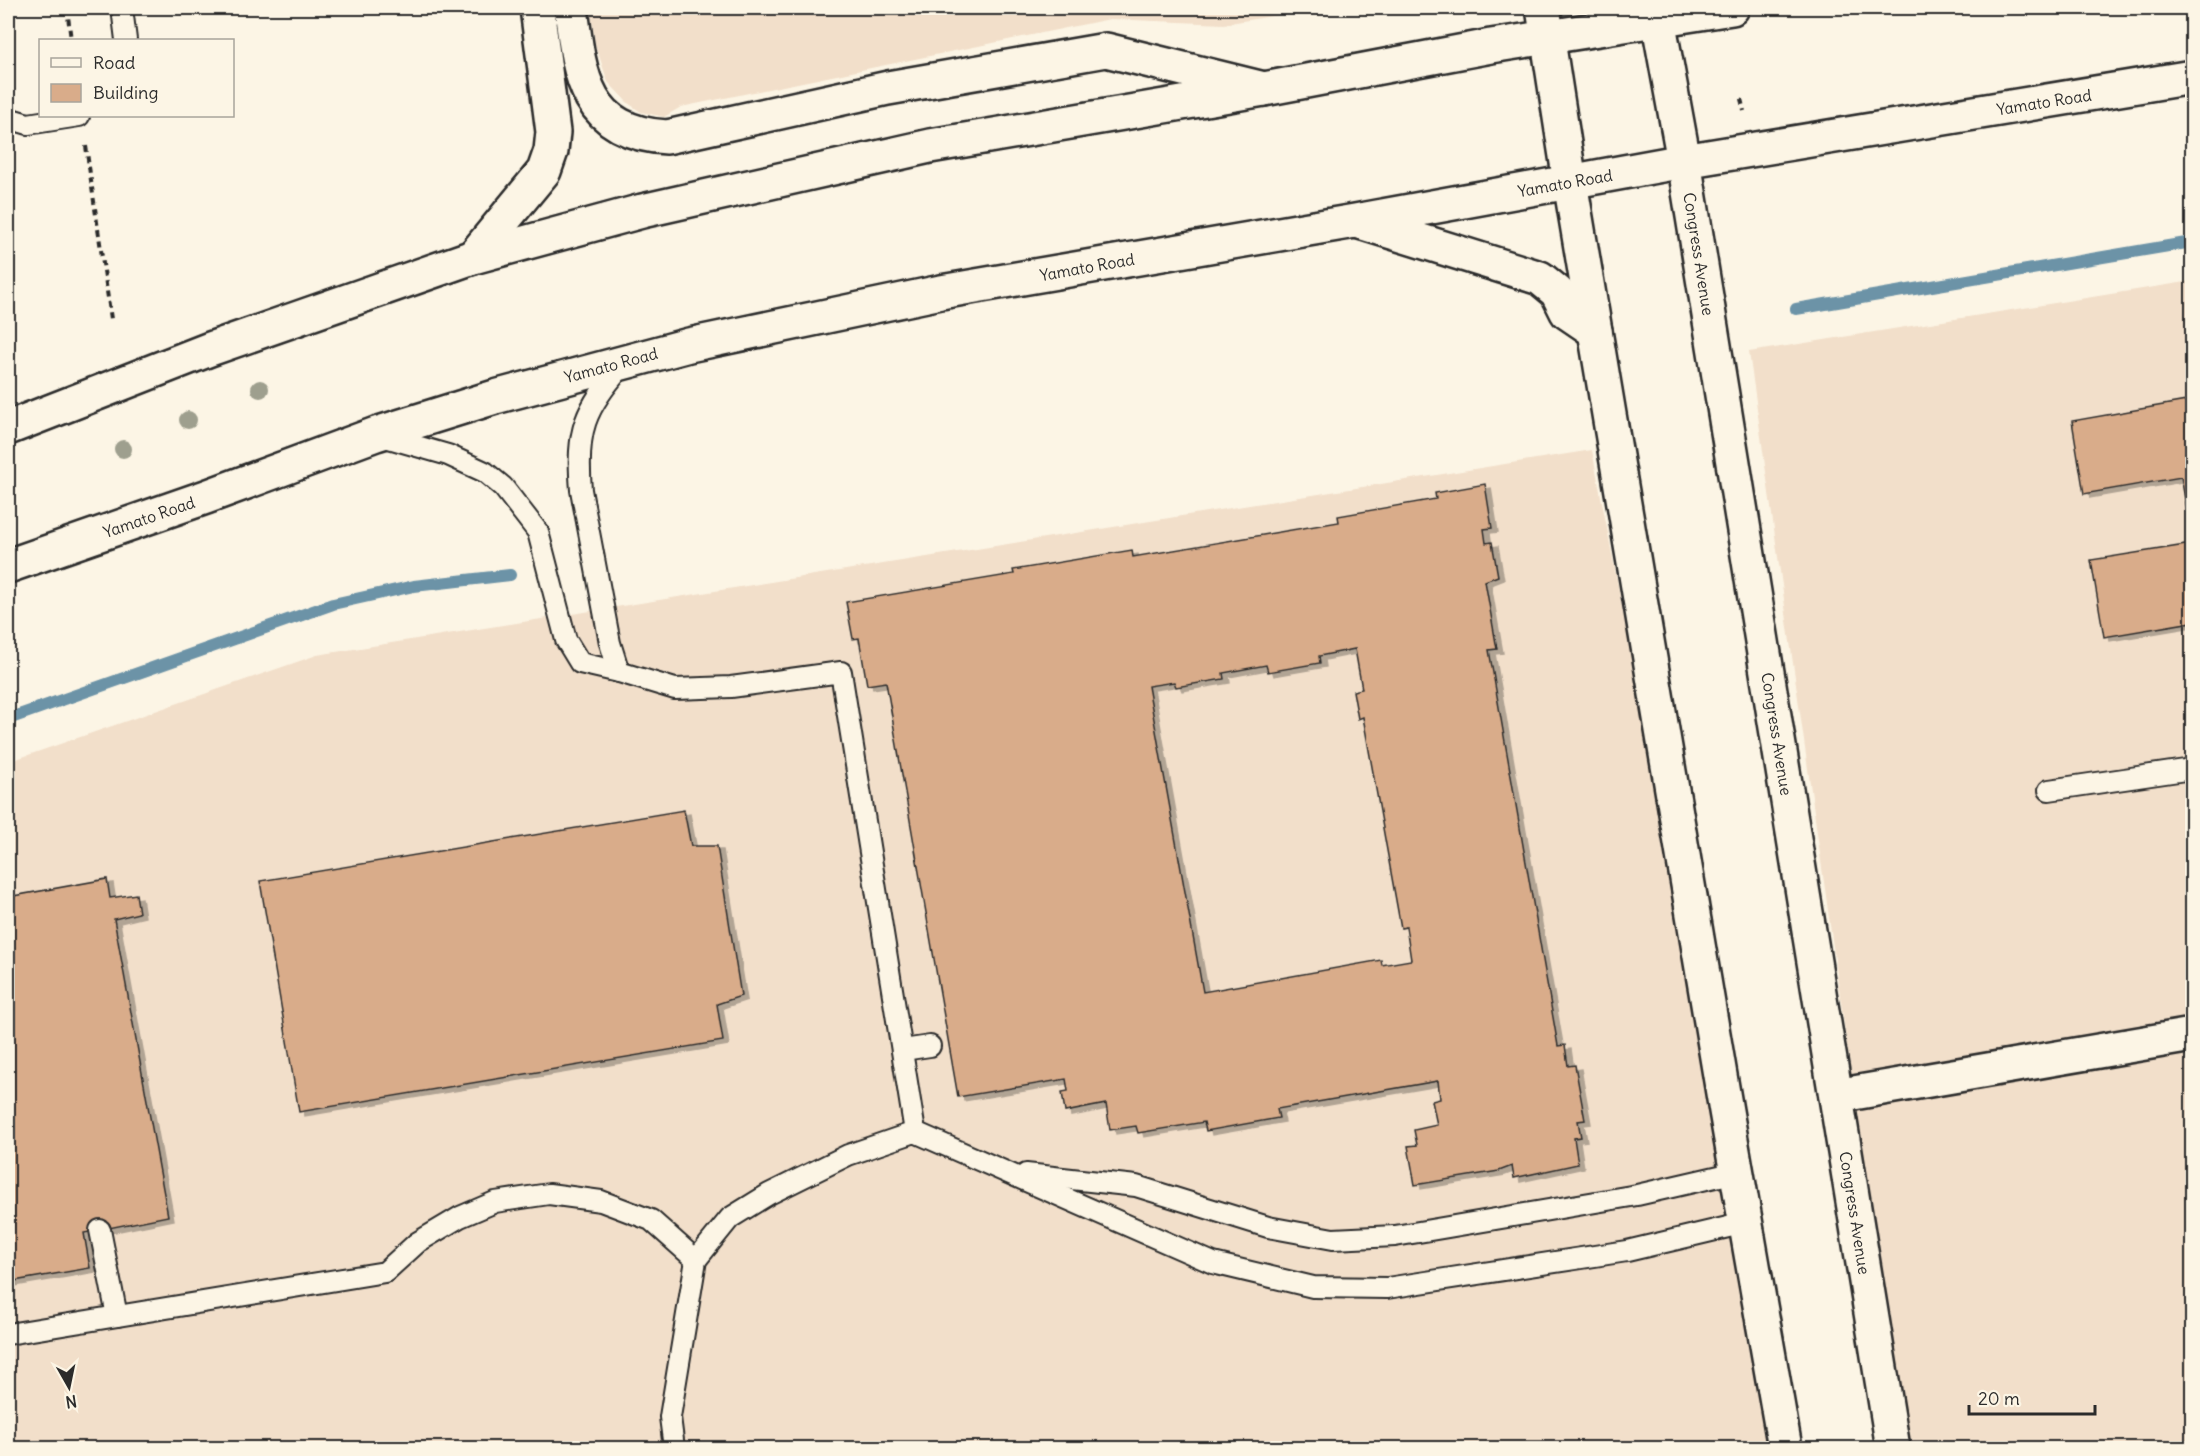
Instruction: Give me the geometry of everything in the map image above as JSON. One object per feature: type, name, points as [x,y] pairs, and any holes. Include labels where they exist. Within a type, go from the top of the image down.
[{"type":"main road","points":[[473,257],[544,171],[551,151],[553,132],[537,8]]},
{"type":"main road","points":[[571,8],[578,64],[593,100],[621,125],[653,136],[667,137],[888,88],[1106,50],[1264,89]]},
{"type":"main road","points":[[8,429],[210,349],[473,257],[642,211],[930,146],[1264,89],[1546,22],[1732,8]]},
{"type":"main road","name":"Congress Avenue","points":[[1657,13],[1684,160],[1893,1449]]},
{"type":"main road","points":[[1546,22],[1570,182],[1785,1449]]},
{"type":"main road","name":"Yamato Road","points":[[8,566],[206,497],[376,434],[495,397],[628,360],[776,326],[930,294],[1355,221],[1684,160],[2193,77]]},
{"type":"main road","points":[[1355,221],[1540,278],[1557,292],[1568,312],[1595,330]]},
{"type":"main road","points":[[1836,1096],[2193,1035]]},
{"type":"lane","points":[[122,8],[126,39]]},
{"type":"lane","points":[[8,118],[28,124],[73,117]]},
{"type":"lane","points":[[619,672],[609,643],[581,490],[580,442],[585,421],[603,388],[628,360]]},
{"type":"lane","points":[[376,434],[448,455],[485,472],[503,487],[538,532],[566,640],[580,663],[675,689],[731,687],[841,672],[915,1132]]},
{"type":"lane","points":[[2049,790],[2193,769]]},
{"type":"lane","points":[[903,1050],[930,1046]]},
{"type":"lane","points":[[674,1449],[670,1417],[696,1260],[730,1218],[769,1194],[848,1155],[915,1132],[1214,1263],[1313,1287],[1387,1288],[1627,1251],[1745,1223]]},
{"type":"lane","points":[[1008,1172],[1136,1186],[1268,1227],[1333,1239],[1395,1236],[1637,1195],[1737,1172]]},
{"type":"lane","points":[[8,1334],[385,1272],[418,1242],[460,1216],[495,1203],[549,1194],[601,1201],[651,1220],[696,1260]]},
{"type":"lane","points":[[100,1230],[117,1316]]},
{"type":"path","points":[[67,8],[71,39]]},
{"type":"path","points":[[1742,99],[1744,111]]},
{"type":"path","points":[[85,136],[111,319]]},
{"type":"path","points":[[2188,989],[2188,996]]},
{"type":"shaded area","points":[[590,8],[1321,8],[1224,24],[1110,19],[681,107],[664,117],[641,112],[628,103],[608,82],[595,44]]},
{"type":"shaded area","points":[[2192,281],[2192,1448],[1904,1448],[1749,352]]},
{"type":"shaded area","points":[[1592,450],[1784,1448],[8,1448],[8,762],[317,655]]},
{"type":"building","points":[[2192,400],[2192,537],[2181,477],[2084,494],[2072,421]]},
{"type":"building","points":[[1485,484],[1492,528],[1484,529],[1486,543],[1492,542],[1498,576],[1485,581],[1497,649],[1489,650],[1558,1046],[1565,1045],[1568,1066],[1575,1065],[1585,1120],[1578,1121],[1581,1137],[1574,1138],[1578,1164],[1514,1178],[1512,1166],[1499,1171],[1415,1185],[1408,1146],[1417,1145],[1414,1130],[1437,1125],[1432,1101],[1440,1099],[1438,1081],[1277,1109],[1279,1118],[1206,1131],[1204,1122],[1138,1133],[1136,1126],[1110,1130],[1106,1104],[1065,1112],[1062,1092],[1068,1091],[1066,1079],[958,1097],[886,682],[867,685],[859,638],[853,639],[846,602],[1014,574],[1013,570],[1132,550],[1133,557],[1339,522],[1338,516],[1436,499],[1435,493]],"holes":[[[1355,649],[1362,689],[1353,691],[1358,719],[1363,717],[1401,928],[1406,927],[1411,960],[1382,965],[1381,960],[1203,992],[1148,686],[1174,682],[1176,687],[1224,679],[1223,673],[1266,665],[1268,672],[1320,663],[1319,656]]]},
{"type":"building","points":[[2192,544],[2192,622],[2104,637],[2091,560]]},
{"type":"building","points":[[684,810],[691,846],[717,846],[741,996],[717,1004],[723,1041],[299,1112],[260,881]]},
{"type":"building","points":[[107,879],[110,898],[136,894],[139,913],[114,919],[168,1216],[84,1233],[90,1268],[8,1282],[8,897]]},
{"type":"waterway","points":[[1796,309],[2192,242]]},
{"type":"waterway","points":[[8,719],[333,604],[414,586],[510,575]]}]
